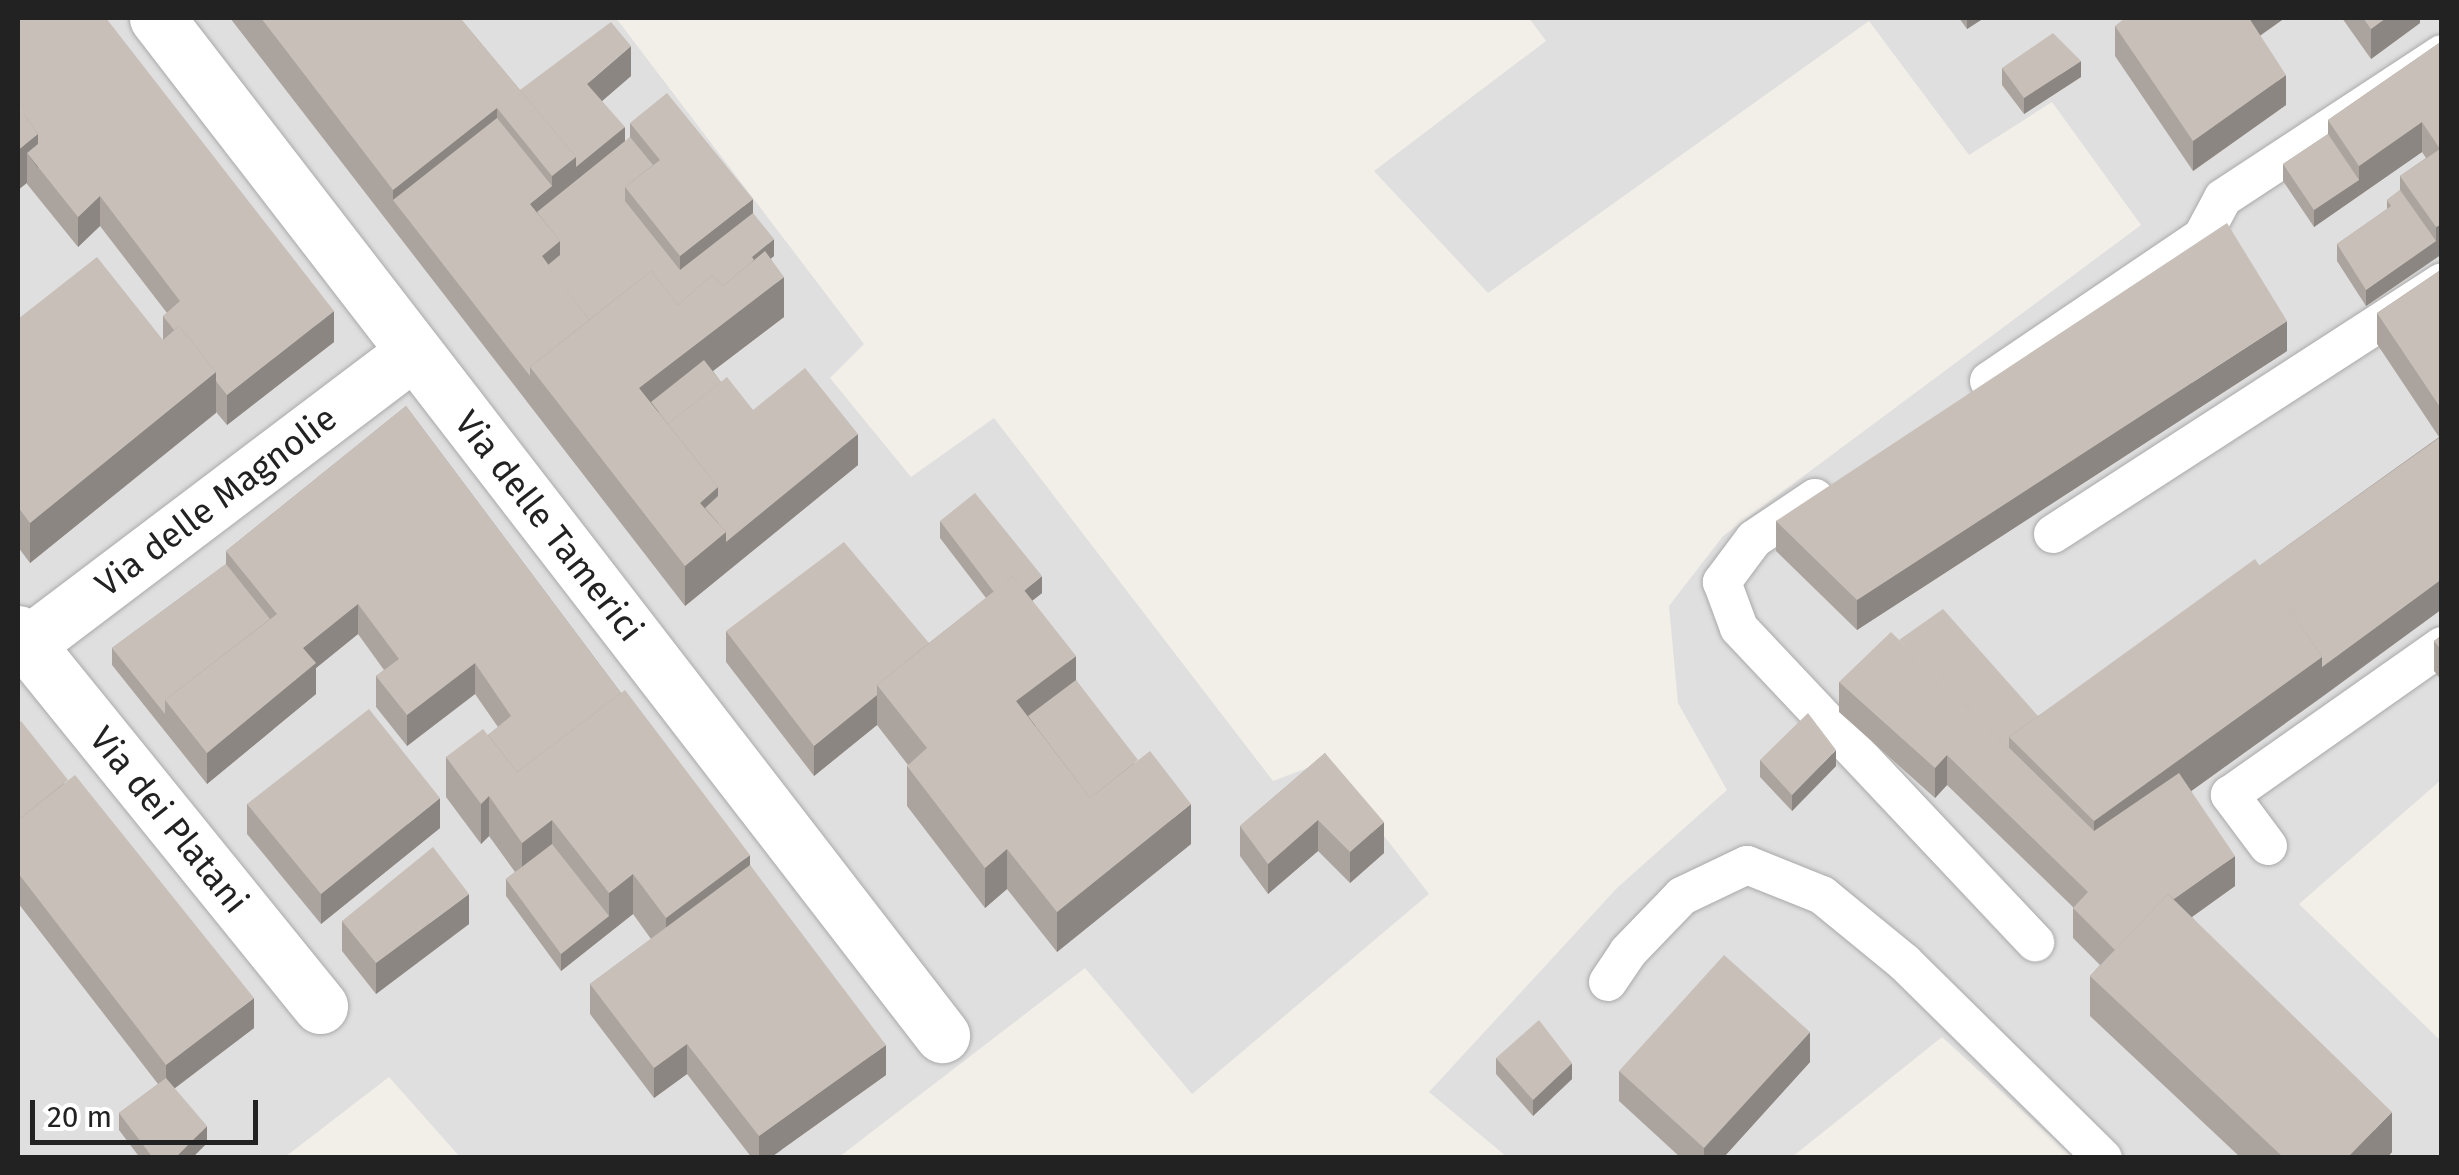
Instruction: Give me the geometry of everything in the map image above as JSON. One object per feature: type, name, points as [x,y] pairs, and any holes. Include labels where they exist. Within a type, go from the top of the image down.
[{"type":"street","name":"Via delle Tamerici","points":[[157,18],[942,1035]]},
{"type":"street","name":"Via delle Magnolie","points":[[20,643],[414,352]]},
{"type":"street","name":"Via dei Platani","points":[[20,643],[320,1006]]},
{"type":"lane","points":[[1962,399],[2202,237],[2223,198],[2442,54]]},
{"type":"lane","points":[[2053,534],[2442,282]]},
{"type":"lane","points":[[1850,474],[1754,540],[1722,582],[1740,628],[2035,942]]},
{"type":"lane","points":[[2268,846],[2230,795],[2442,646]]},
{"type":"lane","points":[[1608,982],[1628,952],[1682,896],[1747,865],[1822,895],[1906,963],[2103,1158]]},
{"type":"shaded area","points":[[18,18],[616,18],[864,344],[830,378],[911,477],[994,418],[1273,781],[1326,761],[1429,894],[1192,1094],[1085,968],[839,1157],[460,1157],[389,1077],[285,1157],[18,1157]]},
{"type":"shaded area","points":[[1529,18],[2441,18],[2441,780],[2299,904],[2441,1041],[2441,1157],[2073,1157],[1942,1037],[1792,1157],[1507,1157],[1429,1092],[1617,888],[1727,790],[1678,703],[1669,606],[1723,536],[2141,225],[2052,102],[1969,155],[1869,21],[1488,293],[1374,171],[1546,41]]},
{"type":"building","points":[[18,18],[106,18],[334,311],[227,395],[216,381],[216,372],[179,326],[174,330],[163,316],[180,301],[100,196],[78,217],[27,153],[38,144],[38,134],[18,107]]},
{"type":"building","points":[[261,18],[460,18],[576,157],[552,176],[497,108],[393,190]]},
{"type":"building","points":[[2125,18],[2249,18],[2286,75],[2193,141],[2115,26]]},
{"type":"building","points":[[2363,18],[2386,18],[2371,29]]},
{"type":"building","points":[[611,22],[631,46],[587,84],[625,127],[576,167],[576,157],[520,90]]},
{"type":"building","points":[[2053,33],[2081,61],[2024,98],[2002,68]]},
{"type":"building","points":[[2442,41],[2442,224],[2436,227],[2400,176],[2440,149],[2422,122],[2359,166],[2328,120]]},
{"type":"building","points":[[667,93],[753,199],[680,256],[625,187],[660,160],[630,123]]},
{"type":"building","points":[[18,107],[38,134],[18,150]]},
{"type":"building","points":[[497,118],[552,186],[530,204],[560,241],[542,256],[589,320],[530,367],[530,376],[393,200]]},
{"type":"building","points":[[2328,134],[2359,180],[2314,210],[2283,164]]},
{"type":"building","points":[[630,137],[653,165],[625,187],[625,201],[680,270],[753,213],[774,239],[723,286],[712,275],[678,305],[651,271],[589,320],[548,265],[560,255],[560,241],[537,212]]},
{"type":"building","points":[[2400,190],[2436,241],[2366,290],[2337,244],[2391,206],[2387,200]]},
{"type":"building","points":[[2227,223],[2287,321],[1857,600],[1776,521]]},
{"type":"building","points":[[765,251],[784,277],[639,388],[718,487],[700,503],[726,532],[685,566],[530,367],[651,271],[678,305],[712,275],[723,286]]},
{"type":"building","points":[[97,257],[163,340],[179,326],[216,372],[30,523],[18,507],[18,319]]},
{"type":"building","points":[[2442,269],[2442,410],[2377,313]]},
{"type":"building","points":[[704,360],[721,382],[668,424],[651,402]]},
{"type":"building","points":[[805,368],[858,434],[726,542],[726,532],[705,508],[718,496],[718,487],[668,424],[727,377],[753,410]]},
{"type":"building","points":[[406,406],[621,693],[517,772],[488,735],[511,716],[475,663],[407,715],[376,676],[399,659],[358,604],[303,648],[316,663],[207,753],[165,700],[277,614],[226,551]]},
{"type":"building","points":[[2442,436],[2442,579],[2322,667],[2322,657],[2259,566]]},
{"type":"building","points":[[975,493],[1042,576],[1024,591],[1013,576],[994,592],[940,521]]},
{"type":"building","points":[[844,542],[929,643],[877,685],[877,695],[814,746],[726,631]]},
{"type":"building","points":[[2255,559],[2322,657],[2094,821],[2009,737]]},
{"type":"building","points":[[226,564],[270,619],[165,700],[165,714],[112,648]]},
{"type":"building","points":[[1013,576],[1076,656],[1016,701],[1090,798],[1150,751],[1191,804],[1057,912],[1007,849],[985,868],[907,766],[927,748],[877,685]]},
{"type":"building","points":[[1943,609],[2038,716],[2009,737],[2009,748],[1899,640]]},
{"type":"building","points":[[1891,632],[2094,831],[2179,773],[2235,856],[2174,899],[2168,894],[2115,950],[2073,908],[2088,892],[1947,755],[1935,768],[1839,682]]},
{"type":"building","points":[[2442,635],[2442,651],[2434,641]]},
{"type":"building","points":[[1076,680],[1138,760],[1090,798],[1028,716]]},
{"type":"building","points":[[625,690],[750,855],[666,918],[633,874],[609,893],[552,820],[522,843],[489,796],[481,804],[446,757],[483,729],[517,772]]},
{"type":"building","points":[[369,709],[440,798],[321,894],[247,804]]},
{"type":"building","points":[[1808,713],[1836,750],[1792,795],[1760,760]]},
{"type":"building","points":[[21,721],[68,780],[18,820],[18,724]]},
{"type":"building","points":[[1325,753],[1384,822],[1350,852],[1318,820],[1268,864],[1240,826]]},
{"type":"building","points":[[75,775],[254,998],[166,1065],[18,873],[18,820]]},
{"type":"building","points":[[552,844],[609,916],[561,954],[506,879]]},
{"type":"building","points":[[433,847],[469,894],[376,963],[342,921]]},
{"type":"building","points":[[750,865],[886,1045],[759,1136],[687,1044],[654,1068],[590,984]]},
{"type":"building","points":[[2168,894],[2392,1112],[2347,1158],[2284,1158],[2090,976]]},
{"type":"building","points":[[1724,955],[1810,1032],[1704,1148],[1619,1071]]},
{"type":"building","points":[[1539,1020],[1572,1063],[1533,1100],[1496,1058]]},
{"type":"building","points":[[166,1078],[207,1126],[175,1158],[153,1158],[119,1113]]}]
